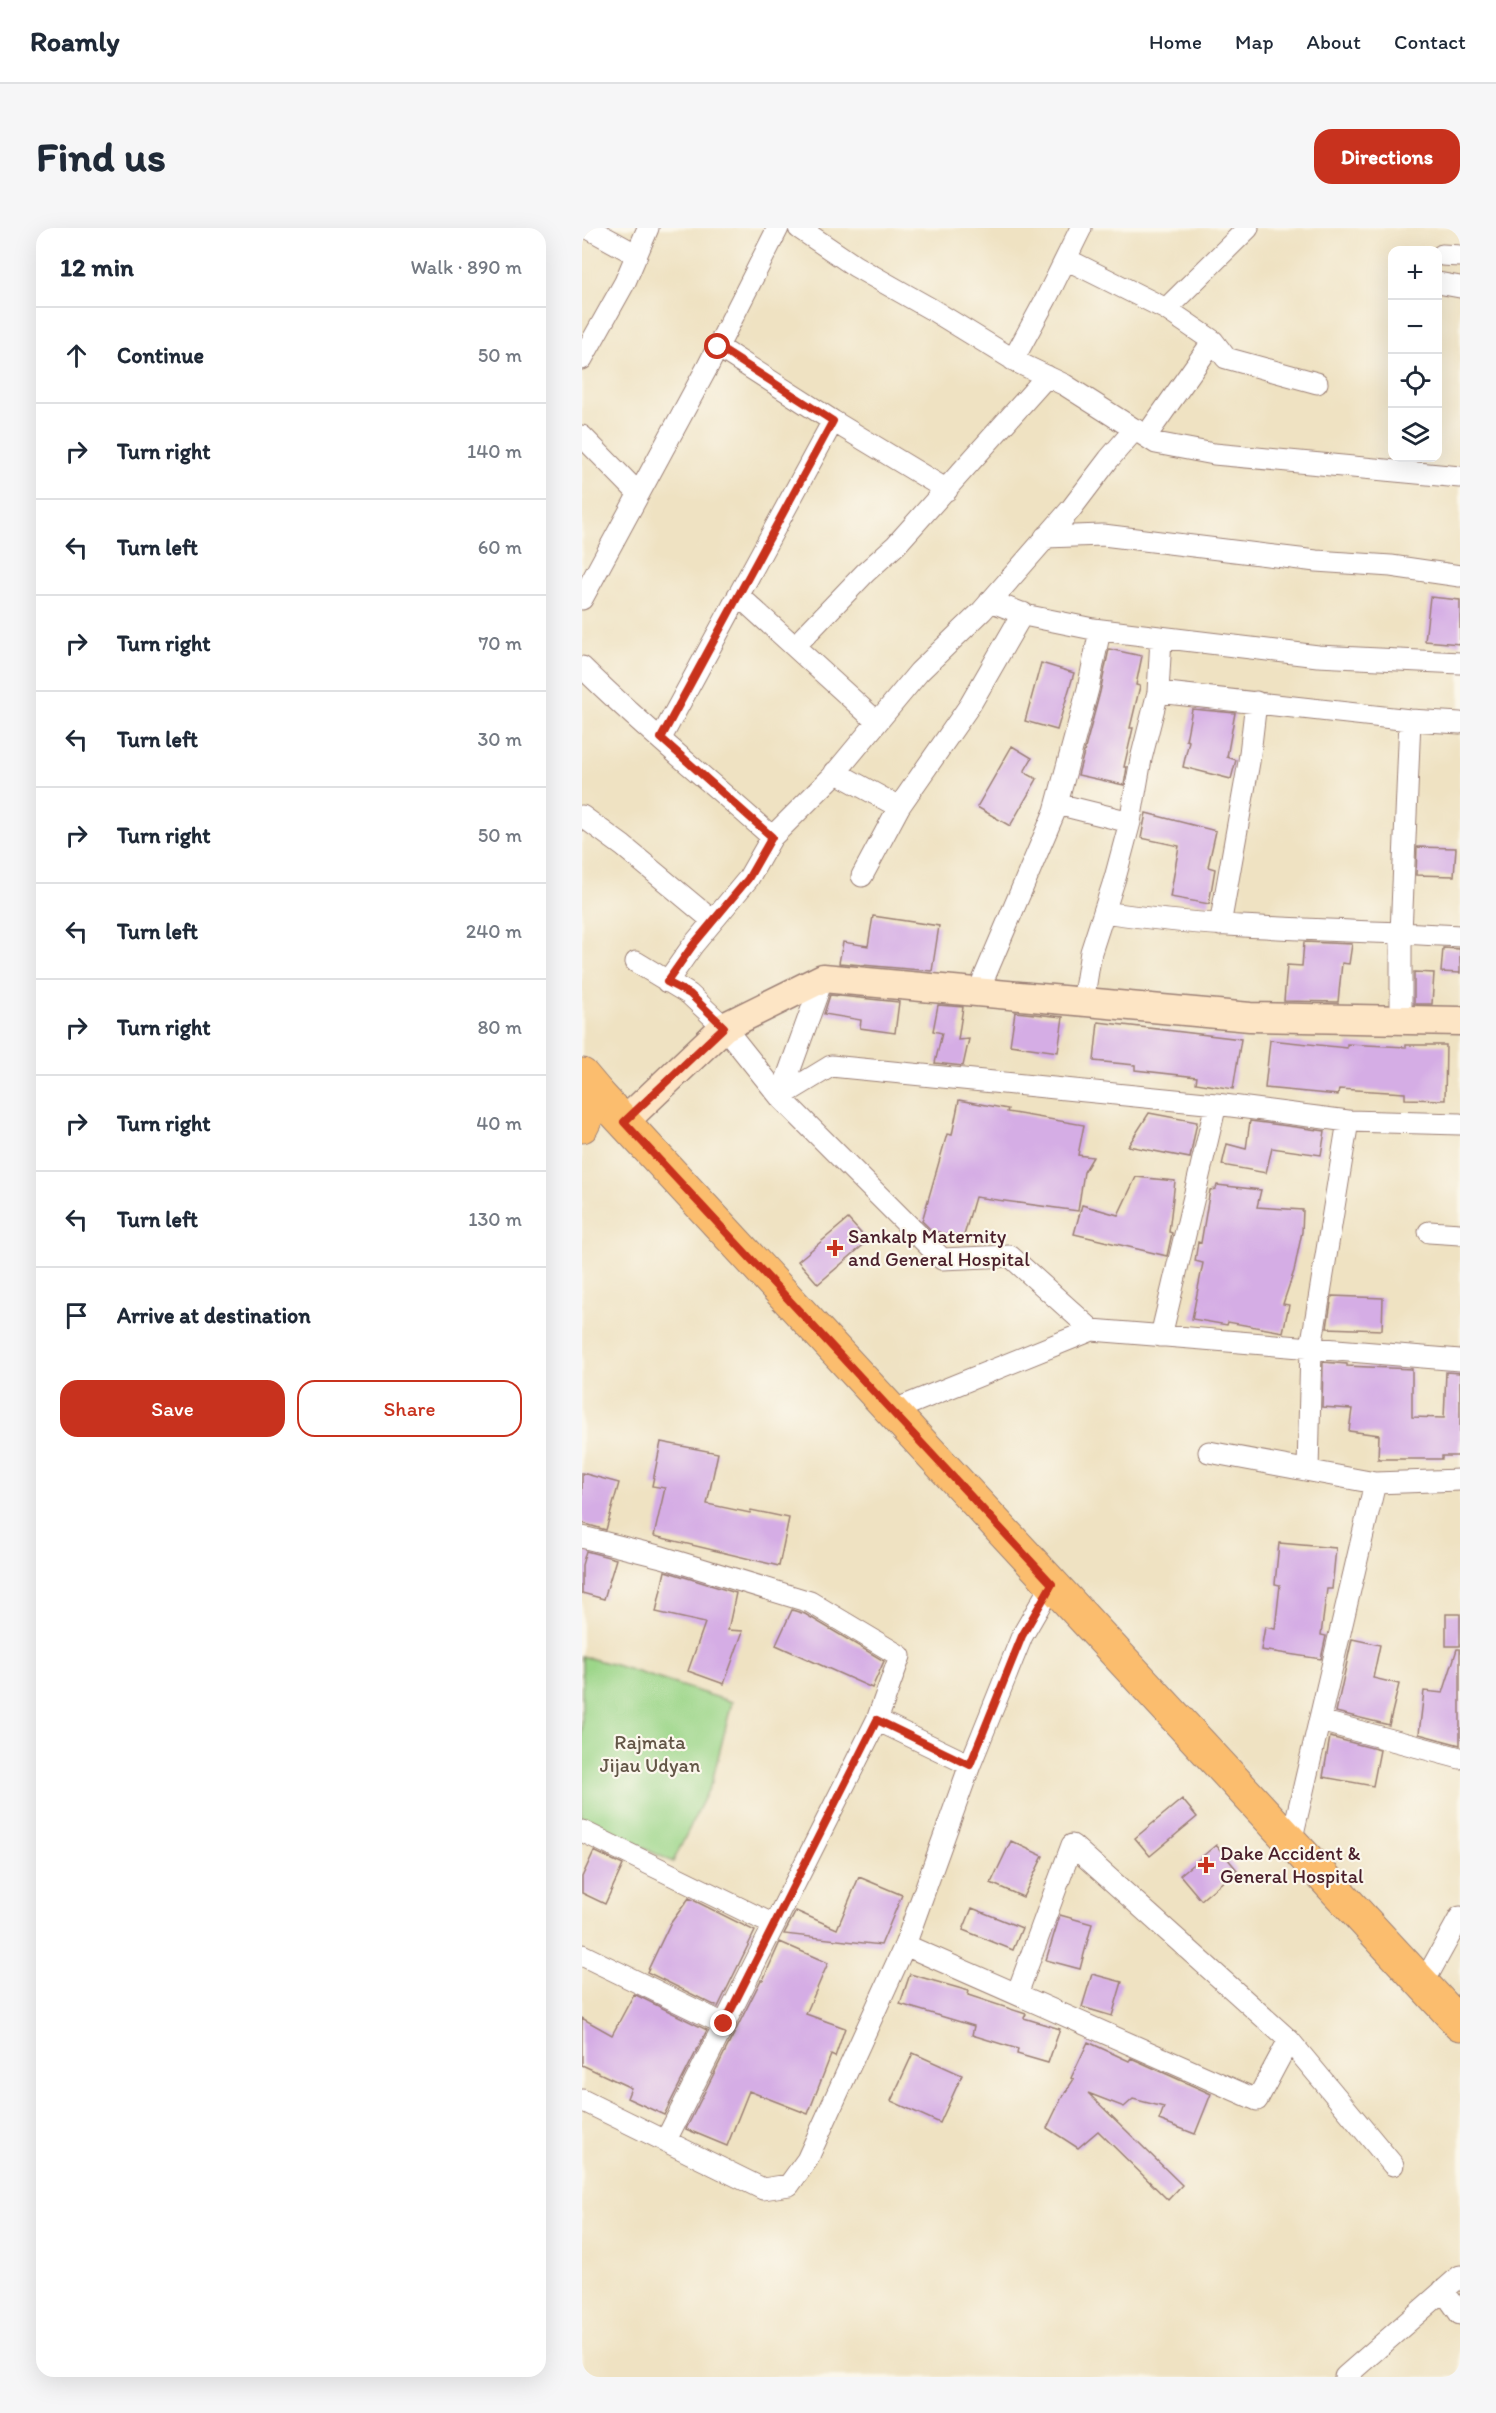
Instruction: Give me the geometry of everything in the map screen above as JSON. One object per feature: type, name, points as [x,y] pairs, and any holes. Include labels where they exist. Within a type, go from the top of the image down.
[{"type":"main road","points":[[590,1084],[1460,2024]]},
{"type":"main road","points":[[582,1126],[590,1084]]},
{"type":"street","points":[[588,228],[637,255]]},
{"type":"street","points":[[582,359],[625,282],[648,228]]},
{"type":"street","points":[[582,599],[718,347],[778,228]]},
{"type":"street","points":[[799,228],[855,266],[931,309],[1013,360],[1065,386],[1156,443],[1214,454],[1460,477]]},
{"type":"street","points":[[1013,360],[1081,228]]},
{"type":"street","points":[[1166,309],[1248,228]]},
{"type":"street","points":[[1066,259],[1166,309],[1213,341],[1226,358],[1317,383]]},
{"type":"street","points":[[1442,284],[1460,287]]},
{"type":"street","points":[[667,982],[748,879],[772,837],[836,772],[919,672],[990,601],[1140,433],[1213,341]]},
{"type":"street","points":[[718,347],[833,421],[947,490]]},
{"type":"street","points":[[795,646],[896,545],[1047,376]]},
{"type":"street","points":[[661,738],[833,421]]},
{"type":"street","points":[[582,436],[639,494]]},
{"type":"street","points":[[1045,537],[1103,535],[1316,561],[1391,566],[1460,576]]},
{"type":"street","points":[[738,595],[876,721]]},
{"type":"street","points":[[990,601],[1023,614],[1100,630],[1318,656],[1460,663]]},
{"type":"street","points":[[862,876],[899,807],[970,705],[1023,614]]},
{"type":"street","points":[[978,992],[1057,804],[1088,689],[1100,630]]},
{"type":"street","points":[[1083,1002],[1091,952],[1130,822],[1141,759],[1158,692],[1161,638]]},
{"type":"street","points":[[582,668],[629,713],[661,738],[772,837]]},
{"type":"street","points":[[1158,692],[1410,720],[1460,723]]},
{"type":"street","points":[[1220,925],[1249,762],[1256,702]]},
{"type":"street","points":[[1401,1020],[1401,933],[1410,720]]},
{"type":"street","points":[[836,772],[899,807]]},
{"type":"street","points":[[1057,804],[1130,822]]},
{"type":"street","points":[[582,816],[713,921]]},
{"type":"street","points":[[1104,912],[1156,920],[1220,925],[1460,936]]},
{"type":"street","points":[[636,962],[690,994],[724,1027],[780,1097],[942,1259],[1010,1256],[1092,1330]]},
{"type":"street","points":[[780,1097],[823,978]]},
{"type":"street","points":[[624,1122],[724,1027],[823,978],[1250,1017],[1460,1021]]},
{"type":"street","points":[[780,1097],[831,1066],[1216,1104],[1348,1121],[1460,1124]]},
{"type":"street","points":[[1161,1336],[1216,1104]]},
{"type":"street","points":[[1308,1470],[1311,1348],[1348,1121]]},
{"type":"street","points":[[1430,1232],[1460,1234]]},
{"type":"street","points":[[892,1411],[1092,1330],[1460,1360]]},
{"type":"street","points":[[1209,1452],[1376,1483],[1460,1480]]},
{"type":"street","points":[[1292,1842],[1376,1483]]},
{"type":"street","points":[[582,1537],[662,1557],[810,1602],[900,1656],[877,1720],[666,2140]]},
{"type":"street","points":[[582,2100],[763,2188],[789,2185],[807,2160],[905,1945],[970,1765],[1022,1636],[1052,1584]]},
{"type":"street","points":[[877,1720],[970,1765]]},
{"type":"street","points":[[1320,1720],[1460,1758]]},
{"type":"street","points":[[582,1831],[774,1925]]},
{"type":"street","points":[[1017,1994],[1072,1845],[1289,2040],[1393,2165]]},
{"type":"street","points":[[1423,1984],[1460,1917]]},
{"type":"street","points":[[905,1945],[1257,2100],[1289,2040]]},
{"type":"street","points":[[582,1955],[724,2024]]},
{"type":"street","points":[[1345,2377],[1460,2276]]},
{"type":"street","points":[[1443,2290],[1460,2314]]},
{"type":"green space","name":"Rajmata Jijau Udyan","points":[[582,1656],[732,1702],[712,1782],[673,1862],[582,1819]]},
{"type":"building","points":[[1430,597],[1460,600],[1460,644],[1425,641]]},
{"type":"building","points":[[1109,649],[1142,656],[1136,685],[1140,686],[1124,767],[1127,767],[1124,785],[1078,775]]},
{"type":"building","points":[[1041,663],[1074,673],[1057,730],[1025,721]]},
{"type":"building","points":[[1192,709],[1235,713],[1227,757],[1236,760],[1231,779],[1183,767],[1189,741],[1186,740]]},
{"type":"building","points":[[1012,746],[1032,758],[1024,772],[1037,779],[1010,826],[977,807]]},
{"type":"building","points":[[1146,813],[1216,831],[1208,867],[1215,869],[1209,904],[1170,897],[1179,846],[1141,838]]},
{"type":"building","points":[[1417,847],[1456,848],[1454,876],[1416,875]]},
{"type":"building","points":[[873,916],[939,926],[932,971],[839,963],[843,942],[868,946]]},
{"type":"building","points":[[1304,942],[1352,944],[1349,964],[1342,963],[1338,1002],[1284,1001],[1287,965],[1302,966]]},
{"type":"building","points":[[1443,948],[1460,949],[1460,973],[1441,972]]},
{"type":"building","points":[[1414,972],[1434,973],[1432,1004],[1414,1004]]},
{"type":"building","points":[[830,995],[899,1002],[895,1033],[860,1028],[861,1020],[824,1014]]},
{"type":"building","points":[[938,1005],[963,1007],[958,1040],[969,1039],[963,1066],[935,1063],[942,1033],[933,1031]]},
{"type":"building","points":[[1015,1012],[1063,1017],[1058,1052],[1010,1045]]},
{"type":"building","points":[[1098,1022],[1241,1039],[1233,1089],[1196,1083],[1197,1077],[1135,1070],[1135,1065],[1094,1061]]},
{"type":"building","points":[[1270,1040],[1347,1048],[1347,1044],[1406,1047],[1406,1045],[1446,1045],[1445,1100],[1405,1099],[1405,1093],[1339,1089],[1338,1095],[1265,1088]]},
{"type":"building","points":[[959,1100],[1008,1109],[1007,1112],[1084,1125],[1078,1155],[1093,1157],[1084,1172],[1078,1211],[975,1197],[963,1239],[931,1230],[922,1221],[947,1134],[952,1135]]},
{"type":"building","points":[[1149,1113],[1197,1122],[1190,1158],[1128,1146]]},
{"type":"building","points":[[1250,1121],[1325,1131],[1321,1155],[1272,1148],[1266,1173],[1222,1165],[1227,1144],[1246,1149]]},
{"type":"building","points":[[1136,1177],[1175,1181],[1169,1232],[1172,1233],[1167,1256],[1074,1234],[1082,1205],[1118,1215]]},
{"type":"building","points":[[1217,1185],[1261,1190],[1257,1207],[1303,1210],[1302,1232],[1294,1271],[1283,1304],[1289,1305],[1283,1332],[1228,1322],[1227,1325],[1192,1319],[1203,1263],[1195,1261],[1198,1242],[1201,1243],[1210,1190],[1216,1189]]},
{"type":"building","points":[[848,1219],[868,1241],[818,1284],[798,1261]]},
{"type":"building","points":[[1332,1296],[1383,1298],[1382,1330],[1327,1328]]},
{"type":"building","points":[[1323,1362],[1347,1364],[1347,1366],[1412,1369],[1412,1417],[1444,1418],[1446,1372],[1460,1373],[1460,1456],[1442,1456],[1442,1459],[1378,1459],[1379,1435],[1349,1431],[1352,1409],[1322,1407]]},
{"type":"building","points":[[661,1442],[718,1453],[707,1504],[789,1518],[779,1566],[654,1536],[665,1488],[652,1486]]},
{"type":"building","points":[[582,1473],[619,1483],[606,1530],[582,1523]]},
{"type":"building","points":[[1279,1543],[1336,1548],[1332,1589],[1327,1589],[1321,1635],[1326,1636],[1321,1659],[1261,1650],[1265,1627],[1275,1629],[1280,1585],[1275,1584]]},
{"type":"building","points":[[586,1551],[616,1559],[604,1599],[582,1593],[582,1565]]},
{"type":"building","points":[[665,1571],[736,1593],[728,1630],[743,1631],[724,1684],[688,1671],[705,1623],[656,1612]]},
{"type":"building","points":[[792,1610],[805,1614],[884,1661],[872,1688],[776,1645]]},
{"type":"building","points":[[1446,1614],[1460,1614],[1460,1646],[1446,1646]]},
{"type":"building","points":[[1352,1639],[1380,1645],[1373,1678],[1399,1684],[1389,1725],[1336,1712]]},
{"type":"building","points":[[1457,1649],[1460,1649],[1460,1745],[1419,1734],[1424,1691],[1443,1693]]},
{"type":"building","points":[[1330,1737],[1380,1750],[1373,1786],[1323,1777]]},
{"type":"building","points":[[1182,1799],[1197,1817],[1150,1856],[1135,1838]]},
{"type":"building","points":[[1011,1841],[1043,1856],[1023,1897],[991,1883]]},
{"type":"building","points":[[1216,1845],[1237,1870],[1201,1900],[1180,1875]]},
{"type":"building","points":[[594,1851],[623,1865],[605,1904],[582,1893],[582,1877]]},
{"type":"building","points":[[859,1877],[902,1895],[881,1945],[784,1934],[796,1911],[837,1929]]},
{"type":"building","points":[[689,1898],[755,1931],[718,2007],[647,1972],[670,1924]]},
{"type":"building","points":[[972,1908],[1022,1928],[1013,1950],[963,1930]]},
{"type":"building","points":[[1060,1915],[1092,1924],[1080,1969],[1046,1960]]},
{"type":"building","points":[[780,1942],[828,1963],[806,2014],[845,2028],[835,2057],[831,2055],[808,2114],[749,2091],[727,2146],[686,2129],[763,1980]]},
{"type":"building","points":[[910,1974],[969,1991],[968,1995],[1026,2014],[1024,2018],[1060,2029],[1048,2063],[1017,2054],[1018,2049],[972,2035],[974,2026],[900,2004]]},
{"type":"building","points":[[1092,1974],[1122,1982],[1112,2016],[1082,2007]]},
{"type":"building","points":[[634,1994],[707,2030],[664,2115],[627,2098],[631,2088],[582,2065],[582,2018],[612,2035]]},
{"type":"building","points":[[1088,2042],[1129,2061],[1131,2058],[1211,2094],[1195,2134],[1159,2120],[1164,2107],[1133,2099],[1124,2107],[1088,2093],[1182,2185],[1168,2200],[1098,2131],[1078,2148],[1047,2128],[1074,2079],[1071,2078]]},
{"type":"building","points":[[913,2053],[962,2075],[940,2123],[891,2101]]},
{"type":"place","name":"Sankalp Maternity and General Hospital","points":[[835,1248]]},
{"type":"place","name":"Dake Accident & General Hospital","points":[[1206,1865]]},
{"type":"route","points":[[718,347],[833,421],[661,738],[772,837],[748,879],[693,945],[667,982],[690,994],[724,1027],[624,1122],[1052,1584],[1022,1636],[970,1765],[877,1720],[724,2024]]}]
